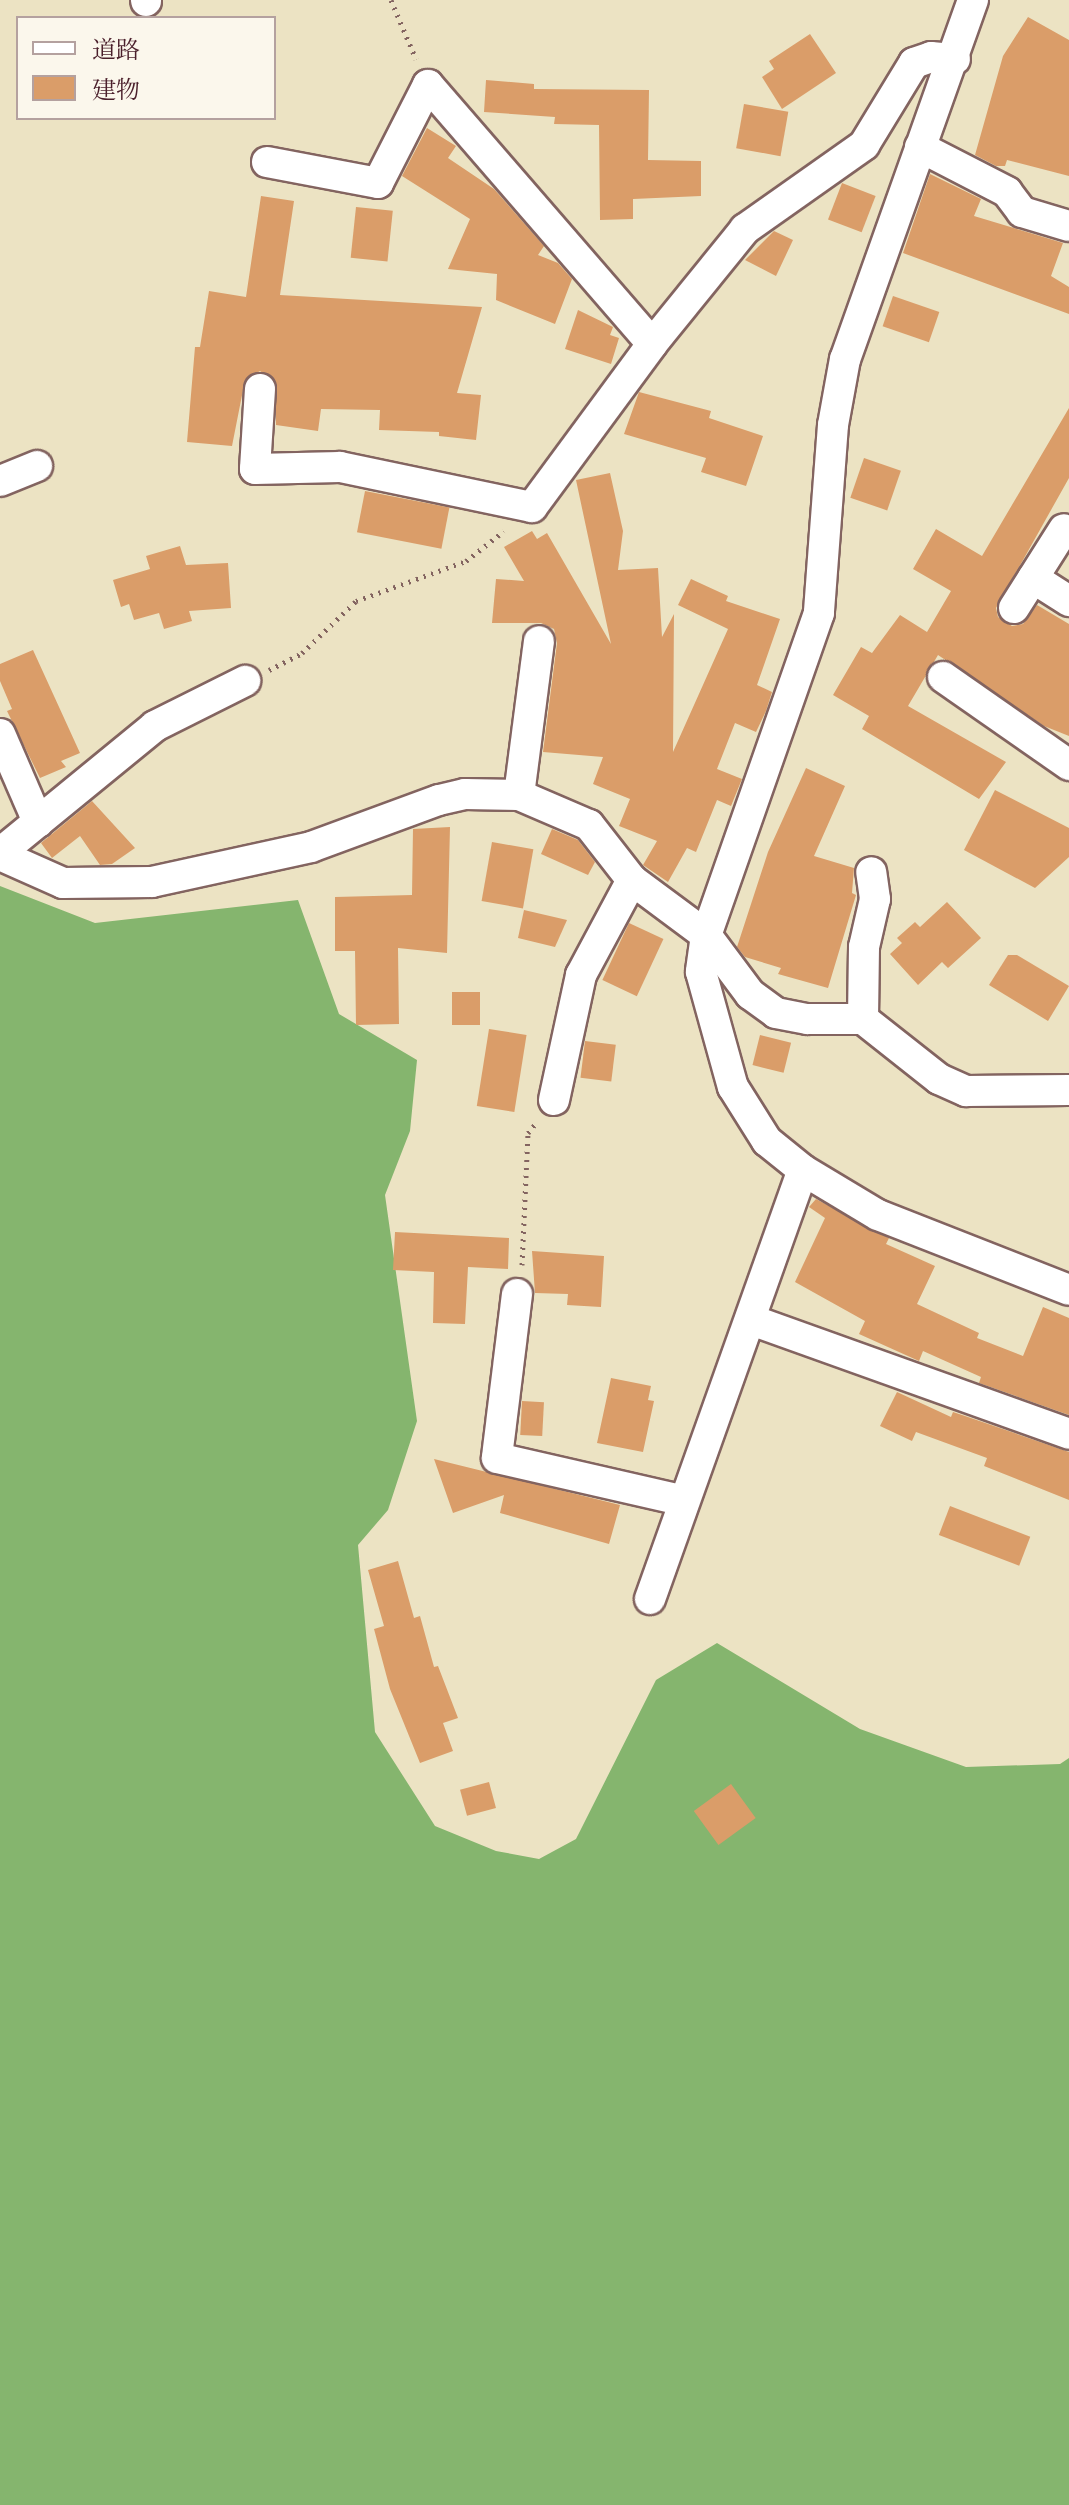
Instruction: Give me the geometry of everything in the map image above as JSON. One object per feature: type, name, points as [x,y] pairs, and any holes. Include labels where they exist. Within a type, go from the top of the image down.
[{"type":"street","points":[[973,0],[955,59],[920,147],[845,359],[833,425],[819,613],[806,660],[706,935],[701,972],[733,1087],[767,1141],[803,1170],[878,1215],[1069,1290]]},
{"type":"street","points":[[260,389],[255,469],[340,467],[532,507],[652,344],[745,229],[864,145],[907,69],[931,57],[955,59]]},
{"type":"street","points":[[267,162],[378,183],[428,85],[652,344]]},
{"type":"street","points":[[920,147],[1007,192],[1022,212],[1069,226]]},
{"type":"street","points":[[0,481],[37,466]]},
{"type":"street","points":[[1014,608],[1064,529]]},
{"type":"street","points":[[1033,578],[1069,601]]},
{"type":"street","points":[[519,795],[539,641]]},
{"type":"street","points":[[943,677],[1069,765]]},
{"type":"street","points":[[245,681],[155,726],[0,854],[63,883],[152,882],[311,847],[439,800],[496,792],[519,795],[589,825],[632,880],[706,935],[750,994],[776,1013],[807,1019],[863,1019],[951,1086],[982,1095],[1069,1090]]},
{"type":"street","points":[[0,734],[38,822]]},
{"type":"street","points":[[863,1019],[864,947],[875,899],[871,872]]},
{"type":"street","points":[[554,1100],[581,975],[632,880]]},
{"type":"street","points":[[650,1599],[684,1501],[754,1321],[803,1170]]},
{"type":"street","points":[[517,1294],[497,1458],[684,1501]]},
{"type":"street","points":[[754,1321],[1069,1434]]},
{"type":"path","points":[[391,0],[428,85]]},
{"type":"path","points":[[245,681],[302,653],[356,601],[466,561],[532,507]]},
{"type":"path","points":[[517,1294],[526,1237],[528,1133],[554,1100]]},
{"type":"green space","points":[[0,886],[95,923],[298,900],[339,1014],[417,1060],[410,1131],[385,1195],[417,1421],[388,1510],[358,1545],[375,1732],[435,1826],[496,1851],[539,1859],[576,1839],[656,1680],[717,1643],[860,1729],[966,1767],[1060,1764],[1069,1758],[1069,2505],[0,2505]]},
{"type":"building","points":[[1028,17],[1069,40],[1069,176],[1007,160],[1005,166],[996,166],[975,155],[1003,56]]},
{"type":"building","points":[[810,34],[836,73],[782,109],[762,77],[774,69],[769,61]]},
{"type":"building","points":[[486,80],[534,84],[534,89],[649,90],[648,160],[701,161],[701,196],[633,199],[633,219],[600,220],[599,125],[554,124],[555,117],[484,112]]},
{"type":"building","points":[[744,104],[788,112],[781,156],[736,148]]},
{"type":"building","points":[[427,128],[456,146],[448,158],[494,189],[544,246],[538,255],[558,263],[572,279],[555,324],[496,300],[497,274],[448,269],[470,219],[402,176]]},
{"type":"building","points":[[930,174],[981,199],[974,216],[1063,243],[1051,276],[1069,287],[1069,314],[903,253]]},
{"type":"building","points":[[842,183],[876,196],[862,232],[828,219]]},
{"type":"building","points":[[261,196],[294,201],[280,295],[482,307],[457,393],[481,395],[476,440],[439,436],[439,432],[379,430],[380,410],[321,409],[318,431],[276,425],[276,382],[260,371],[245,380],[232,446],[187,442],[195,347],[200,347],[209,291],[246,297]]},
{"type":"building","points":[[356,207],[393,211],[387,262],[351,258]]},
{"type":"building","points":[[774,231],[793,240],[776,276],[745,260]]},
{"type":"building","points":[[893,296],[939,312],[929,342],[883,326]]},
{"type":"building","points":[[578,310],[613,327],[610,335],[619,338],[611,364],[565,349]]},
{"type":"building","points":[[639,392],[711,411],[709,418],[763,436],[746,486],[701,472],[706,458],[624,434]]},
{"type":"building","points":[[1069,408],[1069,478],[996,608],[998,617],[1012,626],[1023,624],[1037,605],[1069,624],[1069,736],[1044,726],[938,655],[908,706],[1006,762],[979,799],[862,729],[869,716],[833,695],[861,647],[872,653],[900,615],[927,632],[951,591],[913,569],[936,529],[982,556]]},
{"type":"building","points":[[864,458],[901,471],[887,510],[850,498]]},
{"type":"building","points":[[610,473],[623,531],[618,570],[658,568],[662,637],[674,614],[673,752],[728,629],[678,605],[691,579],[728,596],[726,601],[780,619],[757,685],[772,692],[766,711],[756,732],[735,723],[717,769],[742,779],[731,806],[717,800],[696,852],[687,848],[668,882],[643,865],[657,841],[619,826],[630,799],[593,784],[603,757],[543,752],[557,643],[554,629],[541,623],[492,623],[496,579],[524,581],[504,547],[532,531],[537,539],[547,533],[611,644],[576,480]]},
{"type":"building","points":[[365,491],[449,507],[441,549],[357,532]]},
{"type":"building","points":[[180,546],[186,565],[228,563],[231,608],[189,611],[192,621],[164,629],[159,613],[134,620],[129,604],[121,607],[113,580],[150,569],[146,556]]},
{"type":"building","points":[[33,650],[80,753],[61,761],[66,767],[40,778],[7,711],[12,709],[0,681],[0,664]]},
{"type":"building","points":[[806,768],[845,786],[814,856],[854,868],[852,893],[856,895],[828,988],[778,974],[781,968],[745,957],[737,947],[768,852]]},
{"type":"building","points":[[995,790],[1069,828],[1069,857],[1035,888],[964,850]]},
{"type":"building","points":[[92,801],[135,848],[112,864],[100,865],[80,836],[52,858],[41,843]]},
{"type":"building","points":[[450,827],[447,953],[398,948],[399,1024],[356,1025],[355,951],[335,951],[335,897],[412,895],[413,829]]},
{"type":"building","points":[[552,829],[578,840],[595,862],[588,875],[541,854]]},
{"type":"building","points":[[492,842],[533,849],[523,908],[482,901]]},
{"type":"building","points":[[947,902],[981,938],[948,968],[942,962],[918,985],[890,954],[902,943],[897,938],[915,922],[920,927]]},
{"type":"building","points":[[524,910],[567,920],[555,947],[518,938]]},
{"type":"building","points":[[629,923],[663,939],[637,996],[602,980]]},
{"type":"building","points":[[1008,955],[1017,955],[1069,986],[1048,1021],[989,985]]},
{"type":"building","points":[[452,992],[480,992],[480,1025],[452,1025]]},
{"type":"building","points":[[489,1029],[527,1035],[514,1112],[477,1106]]},
{"type":"building","points":[[760,1035],[791,1043],[784,1073],[753,1065]]},
{"type":"building","points":[[585,1041],[616,1045],[611,1082],[580,1078]]},
{"type":"building","points":[[816,1199],[889,1238],[886,1244],[935,1266],[917,1304],[979,1333],[977,1338],[1023,1356],[1043,1307],[1069,1318],[1069,1415],[979,1383],[981,1377],[923,1351],[919,1361],[859,1334],[865,1321],[795,1282],[825,1218],[809,1207]]},
{"type":"building","points":[[395,1232],[509,1238],[508,1269],[468,1267],[465,1324],[433,1323],[434,1272],[393,1270]]},
{"type":"building","points":[[532,1251],[604,1256],[601,1307],[567,1305],[568,1294],[535,1293]]},
{"type":"building","points":[[611,1378],[651,1386],[648,1400],[654,1401],[643,1452],[597,1443]]},
{"type":"building","points":[[897,1392],[951,1417],[953,1412],[1069,1452],[1069,1500],[984,1466],[987,1458],[916,1432],[912,1441],[880,1426]]},
{"type":"building","points":[[522,1401],[544,1402],[542,1436],[520,1435]]},
{"type":"building","points":[[434,1459],[620,1505],[609,1544],[500,1513],[504,1495],[453,1513]]},
{"type":"building","points":[[950,1506],[1030,1537],[1019,1566],[939,1535]]},
{"type":"building","points":[[398,1561],[414,1618],[420,1616],[434,1667],[438,1666],[458,1718],[443,1723],[453,1751],[420,1763],[390,1689],[374,1629],[384,1626],[368,1570]]},
{"type":"building","points":[[489,1782],[496,1808],[467,1816],[460,1790]]},
{"type":"building","points":[[731,1784],[756,1818],[718,1845],[694,1811]]}]
